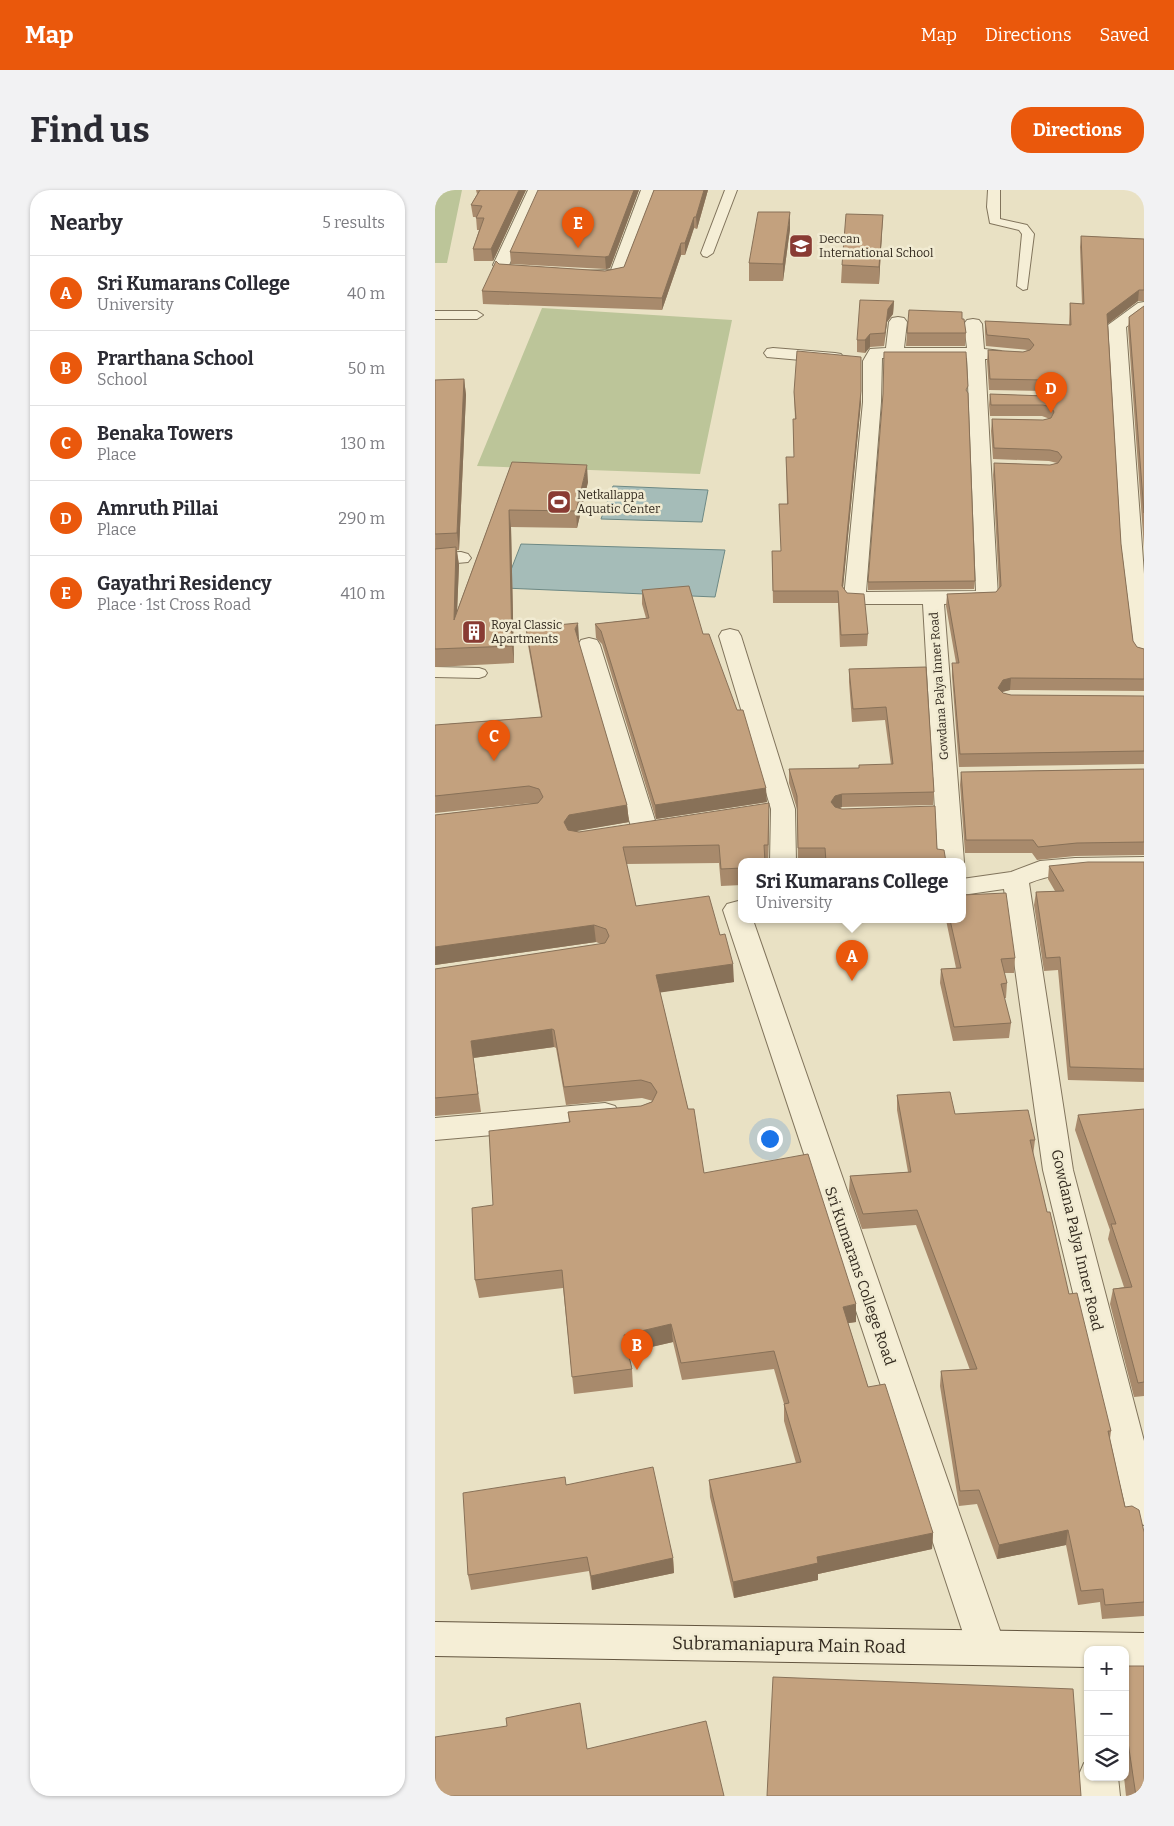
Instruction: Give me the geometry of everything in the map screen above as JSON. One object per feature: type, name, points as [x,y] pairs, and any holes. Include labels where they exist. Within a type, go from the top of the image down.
[{"type":"street","points":[[536,190],[501,265],[506,271],[548,273]]},
{"type":"street","points":[[567,274],[606,276],[618,273],[649,190]]},
{"type":"street","points":[[1144,306],[1117,325],[1137,532],[1131,556],[1144,652]]},
{"type":"street","points":[[894,353],[898,322]]},
{"type":"street","name":"Gowdana Palya Inner Road","points":[[950,858],[940,813],[955,776],[933,598],[987,597],[990,468],[986,397],[976,353],[973,324]]},
{"type":"street","points":[[933,598],[855,598],[871,402],[872,361],[876,353],[976,353],[1013,356]]},
{"type":"street","points":[[773,354],[872,361]]},
{"type":"street","points":[[435,559],[461,558]]},
{"type":"street","points":[[730,636],[773,811],[782,858]]},
{"type":"street","points":[[589,645],[645,830]]},
{"type":"street","points":[[966,886],[1016,879],[1040,869],[1075,866],[1144,865]]},
{"type":"street","name":"Gowdana Palya Inner Road","points":[[1016,879],[1058,1170],[1144,1509]]},
{"type":"street","name":"Sri Kumarans College Road","points":[[740,923],[987,1648]]},
{"type":"street","points":[[435,1129],[632,1112]]},
{"type":"street","name":"Subramaniapura Main Road","points":[[435,1639],[987,1648],[1084,1657]]},
{"type":"street","name":"Subramaniapura Main Road","points":[[1129,1652],[1144,1650]]},
{"type":"street","points":[[1098,1781],[1100,1796]]},
{"type":"lane","points":[[707,253],[731,190]]},
{"type":"lane","points":[[995,190],[994,221],[1023,227],[1029,234],[1023,286]]},
{"type":"lane","points":[[435,315],[477,315]]},
{"type":"lane","points":[[435,672],[479,673]]},
{"type":"green space","points":[[435,190],[462,190],[447,263],[435,263]]},
{"type":"green space","points":[[542,308],[732,320],[700,474],[477,466]]},
{"type":"water","points":[[613,486],[708,490],[702,522],[601,519]]},
{"type":"water","points":[[521,544],[725,550],[715,597],[504,588]]},
{"type":"building","points":[[480,190],[519,190],[491,249],[473,249],[484,218],[476,218],[482,206],[471,205]]},
{"type":"building","points":[[538,190],[634,190],[609,256],[510,252]]},
{"type":"building","points":[[654,190],[704,190],[696,217],[694,217],[685,243],[681,243],[662,298],[482,291],[496,261],[499,264],[605,271],[624,267]]},
{"type":"building","points":[[758,212],[790,212],[783,264],[749,263]]},
{"type":"building","points":[[846,214],[883,215],[879,267],[842,265]]},
{"type":"building","points":[[1081,236],[1144,239],[1144,290],[1139,290],[1107,314],[1121,544],[1133,641],[1137,647],[1144,649],[1144,679],[1011,678],[1003,680],[998,688],[1003,693],[1011,695],[1144,696],[1144,751],[960,754],[952,663],[959,663],[947,594],[996,592],[1001,586],[994,463],[1050,465],[1058,463],[1062,457],[1058,452],[1050,450],[994,448],[992,419],[1043,420],[1051,418],[1054,412],[1051,407],[1043,405],[991,405],[990,394],[1045,396],[1053,393],[1056,387],[1053,382],[1045,380],[990,379],[988,350],[1023,352],[1030,350],[1034,345],[1029,339],[987,335],[985,321],[1071,325],[1070,303],[1084,304]]},
{"type":"building","points":[[860,300],[894,301],[888,309],[885,333],[870,334],[865,340],[857,340]]},
{"type":"building","points":[[1144,306],[1144,513],[1129,317]]},
{"type":"building","points":[[909,310],[962,312],[966,333],[907,333]]},
{"type":"building","points":[[797,351],[861,357],[861,391],[842,586],[847,593],[864,594],[868,634],[841,635],[838,591],[773,591],[772,551],[781,551],[779,504],[788,504],[786,457],[794,457],[793,419],[796,419],[794,392]]},
{"type":"building","points":[[884,352],[966,352],[975,581],[868,582],[883,394]]},
{"type":"building","points":[[464,379],[457,533],[435,534],[435,380]]},
{"type":"building","points":[[512,462],[587,465],[576,511],[509,510],[512,646],[435,649],[435,549],[456,547],[454,620]]},
{"type":"building","points":[[689,586],[703,634],[709,634],[737,710],[743,710],[766,788],[655,805],[601,631],[595,624],[649,618],[642,590]]},
{"type":"building","points":[[578,623],[575,629],[627,805],[569,815],[564,822],[568,830],[579,832],[769,803],[768,845],[764,845],[765,858],[738,858],[738,868],[721,869],[719,845],[623,847],[636,906],[709,896],[720,935],[725,934],[733,964],[656,975],[688,1109],[694,1109],[704,1173],[808,1154],[856,1304],[843,1307],[868,1387],[885,1384],[933,1533],[817,1557],[818,1563],[733,1582],[709,1480],[801,1462],[784,1404],[789,1403],[774,1351],[681,1363],[671,1324],[624,1335],[632,1369],[572,1377],[562,1270],[475,1280],[472,1208],[493,1205],[489,1131],[570,1122],[568,1112],[641,1106],[652,1102],[657,1092],[651,1083],[641,1080],[564,1087],[554,1030],[552,1029],[471,1041],[478,1094],[435,1098],[435,969],[605,943],[609,936],[606,929],[594,925],[435,947],[435,815],[538,803],[543,797],[539,789],[529,786],[435,796],[435,725],[542,717],[526,628]]},
{"type":"building","points":[[926,667],[934,792],[842,794],[835,796],[831,802],[835,807],[842,809],[935,806],[937,849],[944,850],[945,858],[826,858],[825,848],[798,848],[797,796],[789,769],[859,768],[859,765],[893,764],[886,707],[853,709],[849,669]]},
{"type":"building","points":[[1144,769],[1144,842],[1077,843],[1038,847],[1033,840],[966,840],[961,772]]},
{"type":"building","points":[[1088,862],[1144,862],[1144,1069],[1070,1067],[1060,957],[1046,958],[1036,892],[1064,891],[1049,866]]},
{"type":"building","points":[[1006,893],[1015,958],[1001,959],[1007,983],[1001,984],[1011,1023],[954,1027],[941,969],[961,968],[951,923],[966,923],[966,895]]},
{"type":"building","points":[[950,1092],[955,1114],[1028,1110],[1035,1140],[1030,1140],[1047,1212],[1050,1212],[1069,1294],[1077,1293],[1111,1431],[1108,1431],[1125,1507],[1132,1506],[1139,1510],[1144,1532],[1144,1602],[1105,1605],[1103,1589],[1081,1591],[1068,1530],[999,1545],[979,1490],[960,1491],[941,1371],[977,1369],[917,1210],[863,1214],[850,1176],[911,1172],[897,1095]]},
{"type":"building","points":[[1144,1109],[1144,1382],[1138,1383],[1113,1289],[1132,1287],[1111,1224],[1116,1224],[1078,1115]]},
{"type":"building","points":[[653,1467],[673,1558],[591,1576],[587,1557],[468,1575],[463,1493],[565,1477],[566,1485]]},
{"type":"building","points":[[1129,1666],[1144,1666],[1144,1796],[1136,1796],[1129,1749]]},
{"type":"building","points":[[773,1677],[1073,1689],[1081,1796],[767,1796]]},
{"type":"building","points":[[580,1703],[587,1749],[706,1721],[724,1796],[435,1796],[435,1737],[507,1726],[506,1718]]},
{"type":"place","name":"Deccan International School","points":[[801,246]]},
{"type":"place","name":"Gayathri Residency","points":[[578,248]]},
{"type":"place","name":"Amruth Pillai","points":[[1051,413]]},
{"type":"place","name":"Netkallappa Aquatic Center","points":[[559,502]]},
{"type":"place","name":"Royal Classic Apartments","points":[[474,632]]},
{"type":"place","name":"Benaka Towers","points":[[494,761]]},
{"type":"place","name":"Sri Kumarans College","points":[[852,981]]},
{"type":"place","name":"Prarthana School","points":[[637,1370]]}]
